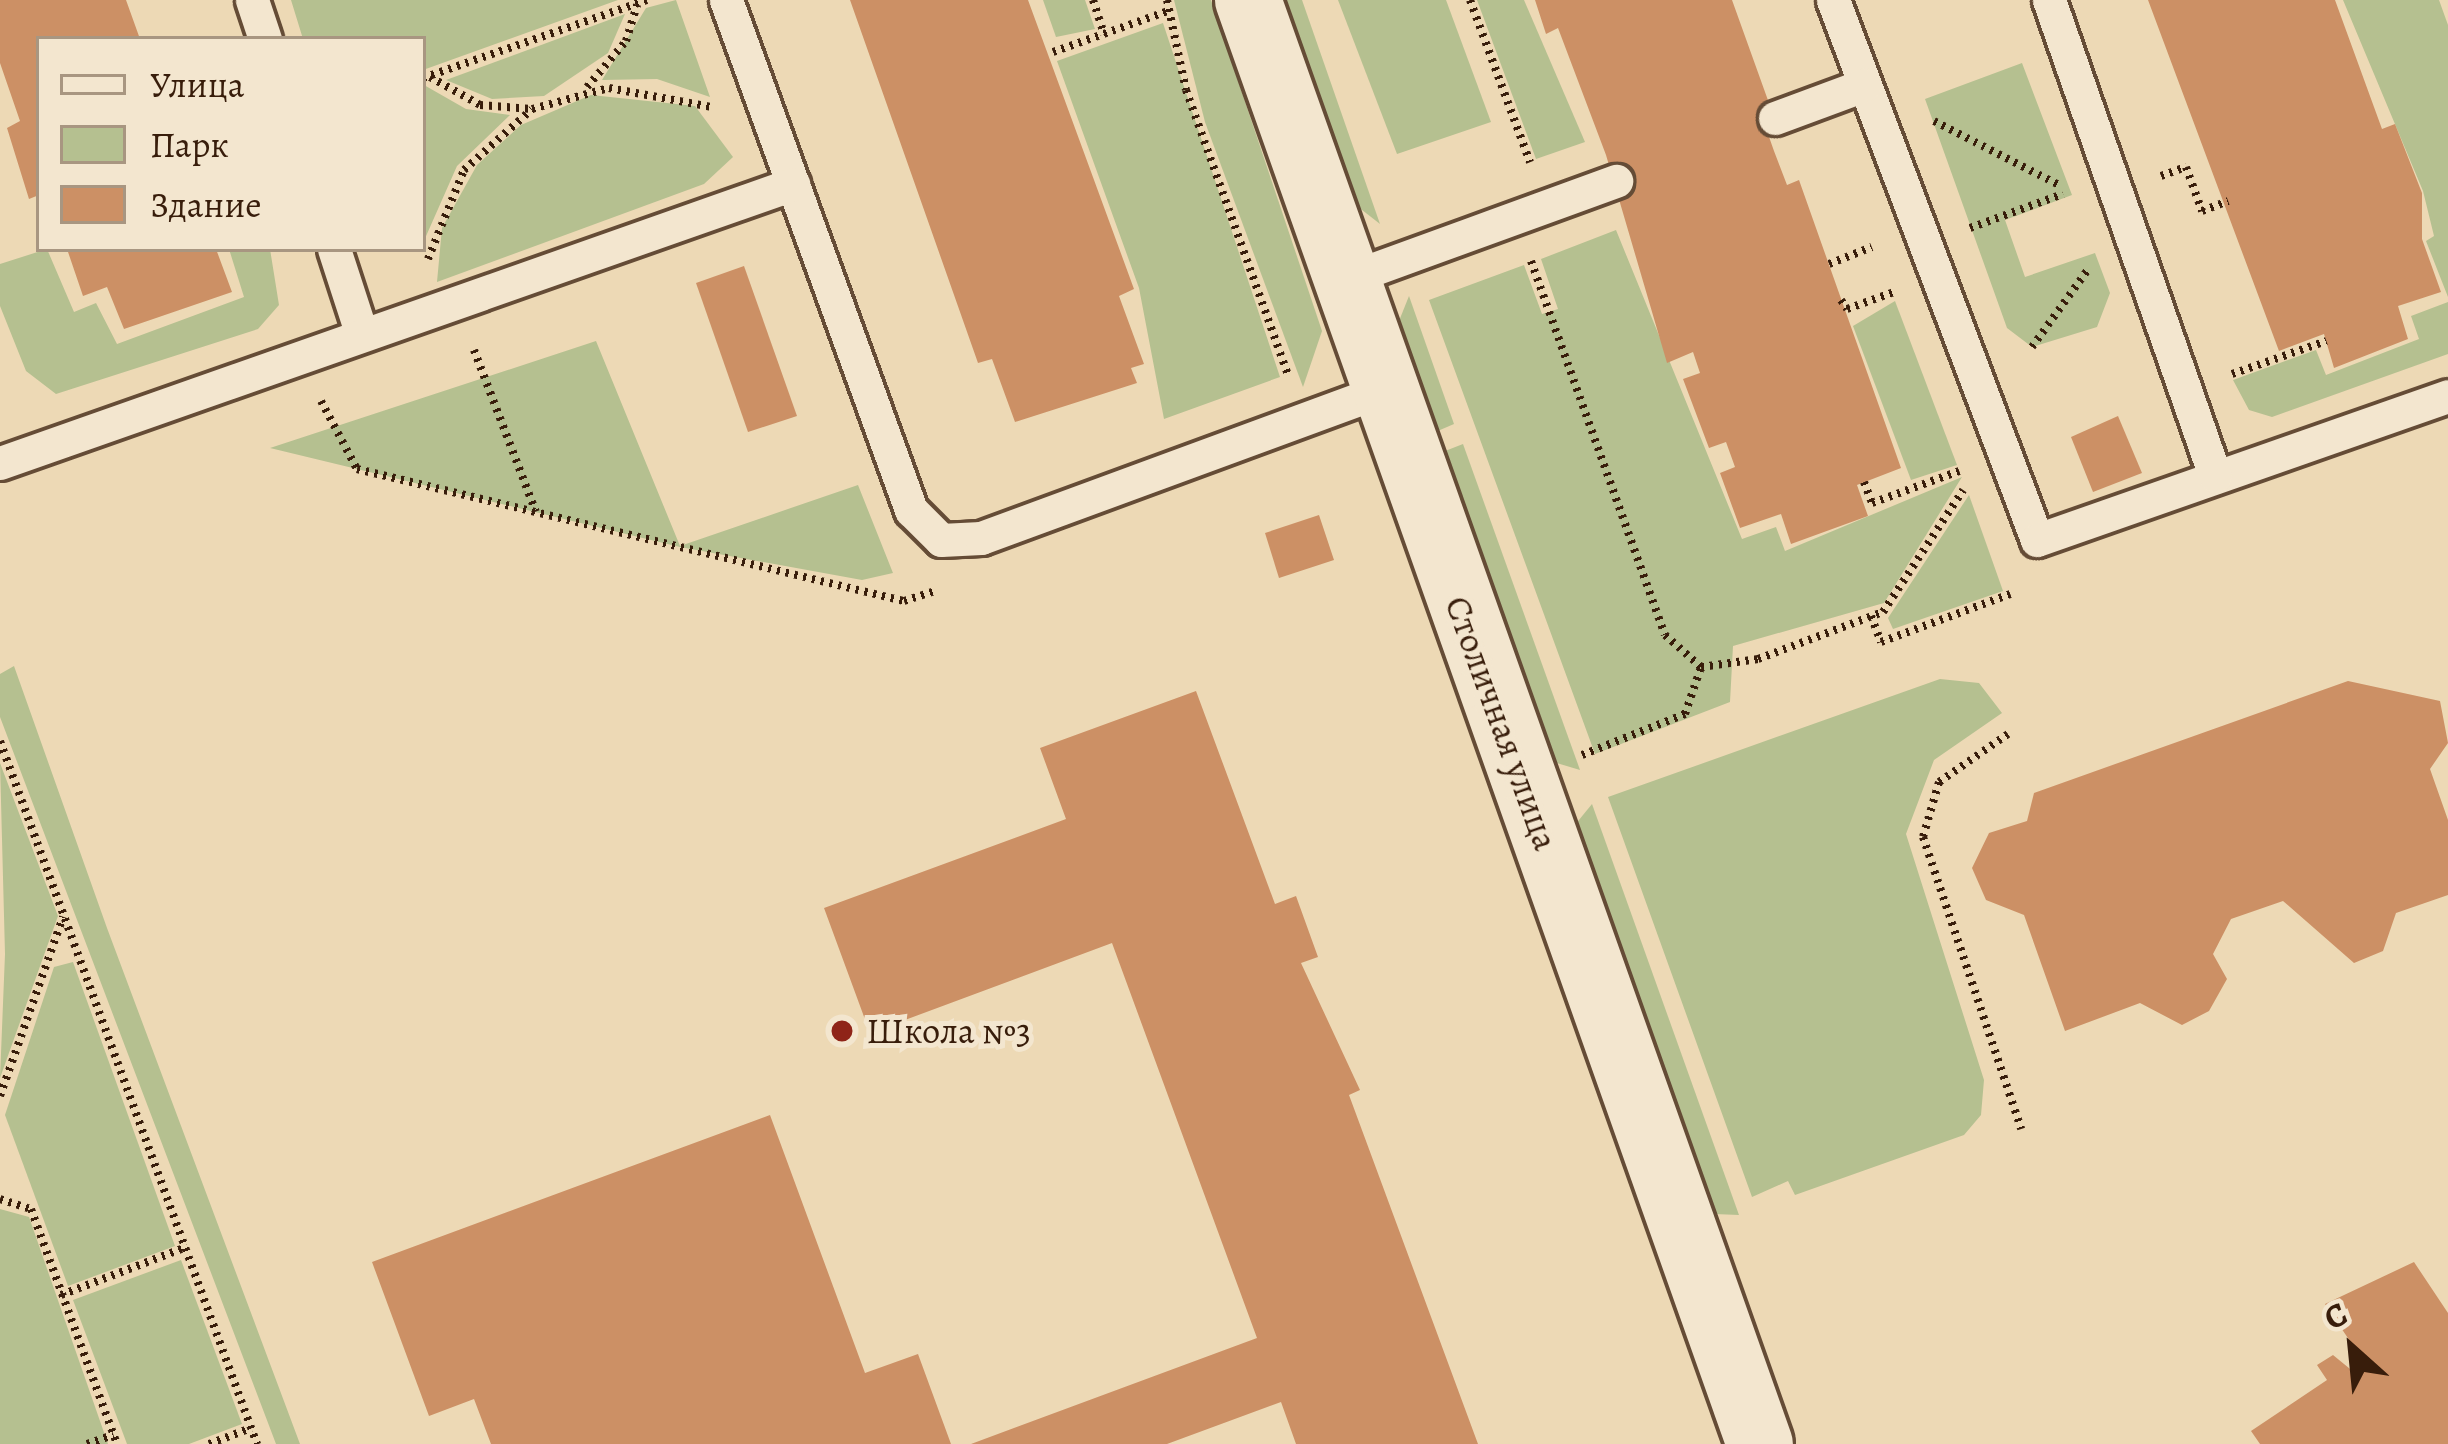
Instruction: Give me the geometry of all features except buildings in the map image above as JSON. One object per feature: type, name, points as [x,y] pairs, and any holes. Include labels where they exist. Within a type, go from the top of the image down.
[{"type":"street","name":"Столичная улица","points":[[1248,0],[1380,391],[1760,1444]]},
{"type":"lane","points":[[252,0],[264,36]]},
{"type":"lane","points":[[726,0],[911,510],[941,540],[981,538],[1380,391]]},
{"type":"lane","points":[[1833,0],[2037,540],[2448,397]]},
{"type":"lane","points":[[2049,0],[2215,476]]},
{"type":"lane","points":[[1775,118],[1864,85]]},
{"type":"lane","points":[[1341,281],[1616,182]]},
{"type":"lane","points":[[0,463],[794,184]]},
{"type":"lane","points":[[335,252],[362,335]]},
{"type":"path","points":[[1093,0],[1105,34]]},
{"type":"path","points":[[1166,0],[1293,391]]},
{"type":"path","points":[[1470,0],[1533,171]]},
{"type":"path","points":[[426,77],[642,2]]},
{"type":"path","points":[[586,88],[626,41],[642,2]]},
{"type":"path","points":[[1054,52],[1168,11]]},
{"type":"path","points":[[426,77],[480,105],[532,109]]},
{"type":"path","points":[[428,278],[455,183],[532,109],[586,88],[655,90],[723,112]]},
{"type":"path","points":[[1933,121],[2071,191],[1970,228]]},
{"type":"path","points":[[2154,178],[2186,167],[2202,211],[2228,201]]},
{"type":"path","points":[[1829,264],[1861,252]]},
{"type":"path","points":[[1528,254],[1665,635],[1701,667],[1758,659],[1870,616],[1968,473],[1872,503],[1864,482]]},
{"type":"path","points":[[2032,346],[2097,257]]},
{"type":"path","points":[[1841,300],[1847,309],[1900,289]]},
{"type":"path","points":[[2225,377],[2326,341]]},
{"type":"path","points":[[471,343],[536,512]]},
{"type":"path","points":[[306,358],[357,469],[904,601],[948,587]]},
{"type":"path","points":[[1870,616],[1881,642],[2010,594]]},
{"type":"path","points":[[1581,755],[1685,714],[1701,667]]},
{"type":"path","points":[[2008,734],[1939,782],[1923,837],[2021,1129]]},
{"type":"path","points":[[0,741],[257,1444]]},
{"type":"path","points":[[0,1096],[63,917]]},
{"type":"path","points":[[0,1199],[31,1208],[115,1439],[87,1444]]},
{"type":"path","points":[[61,1295],[187,1247]]},
{"type":"path","points":[[209,1444],[251,1428]]},
{"type":"green space","points":[[291,0],[618,0],[426,69],[426,36],[302,36]]},
{"type":"green space","points":[[676,0],[710,97],[657,79],[602,80],[646,8]]},
{"type":"green space","points":[[1043,0],[1085,0],[1095,29],[1056,37]]},
{"type":"green space","points":[[1174,0],[1211,0],[1322,331],[1303,387],[1205,122]]},
{"type":"green space","points":[[1281,0],[1302,0],[1380,224],[1348,199]]},
{"type":"green space","points":[[1338,0],[1446,0],[1491,122],[1397,154]]},
{"type":"green space","points":[[1477,0],[1524,0],[1585,142],[1536,159]]},
{"type":"green space","points":[[2343,0],[2439,0],[2448,25],[2448,297],[2426,241],[2434,236],[2423,191]]},
{"type":"green space","points":[[625,14],[608,53],[544,96],[492,99],[446,80]]},
{"type":"green space","points":[[1163,23],[1280,377],[1164,419],[1139,288],[1057,61]]},
{"type":"green space","points":[[2022,63],[2072,195],[2005,220],[2025,277],[2095,253],[2110,293],[2097,327],[2032,347],[2007,328],[1925,99]]},
{"type":"green space","points":[[426,86],[466,109],[510,115],[457,166],[426,236]]},
{"type":"green space","points":[[591,95],[695,106],[733,157],[704,184],[437,282],[442,228],[477,165],[521,125]]},
{"type":"green space","points":[[1616,230],[1742,539],[1776,527],[1785,551],[1962,477],[1884,603],[1733,646],[1730,702],[1595,754],[1429,300],[1524,265],[1542,314],[1558,309],[1541,259]]},
{"type":"green space","points":[[48,252],[74,312],[96,303],[117,344],[244,297],[230,252],[270,252],[279,305],[258,329],[56,394],[26,371],[0,306],[0,264]]},
{"type":"green space","points":[[1409,296],[1454,424],[1433,433],[1397,326]]},
{"type":"green space","points":[[1895,301],[1957,465],[1911,480],[1853,326]]},
{"type":"green space","points":[[2448,302],[2448,354],[2272,417],[2249,410],[2233,380],[2316,350],[2326,375],[2419,339],[2411,316]]},
{"type":"green space","points":[[596,341],[680,546],[858,485],[893,573],[862,580],[680,547],[270,448]]},
{"type":"green space","points":[[1463,444],[1580,770],[1550,761],[1440,453]]},
{"type":"green space","points":[[1969,495],[2003,591],[1893,629],[1888,618]]},
{"type":"green space","points":[[14,666],[300,1444],[276,1444],[0,717],[0,674]]},
{"type":"green space","points":[[1940,679],[1979,683],[2002,713],[1934,760],[1906,834],[1984,1080],[1981,1115],[1964,1135],[1795,1195],[1788,1181],[1752,1197],[1608,797]]},
{"type":"green space","points":[[0,763],[58,916],[0,1078],[5,954]]},
{"type":"green space","points":[[1592,804],[1739,1215],[1714,1214],[1574,826]]},
{"type":"green space","points":[[73,962],[175,1246],[68,1286],[5,1115],[54,967]]},
{"type":"green space","points":[[0,1209],[29,1217],[108,1444],[0,1444]]},
{"type":"green space","points":[[181,1260],[242,1424],[189,1444],[127,1444],[73,1300]]},
{"type":"place","name":"Школа №3","points":[[842,1031]]}]
